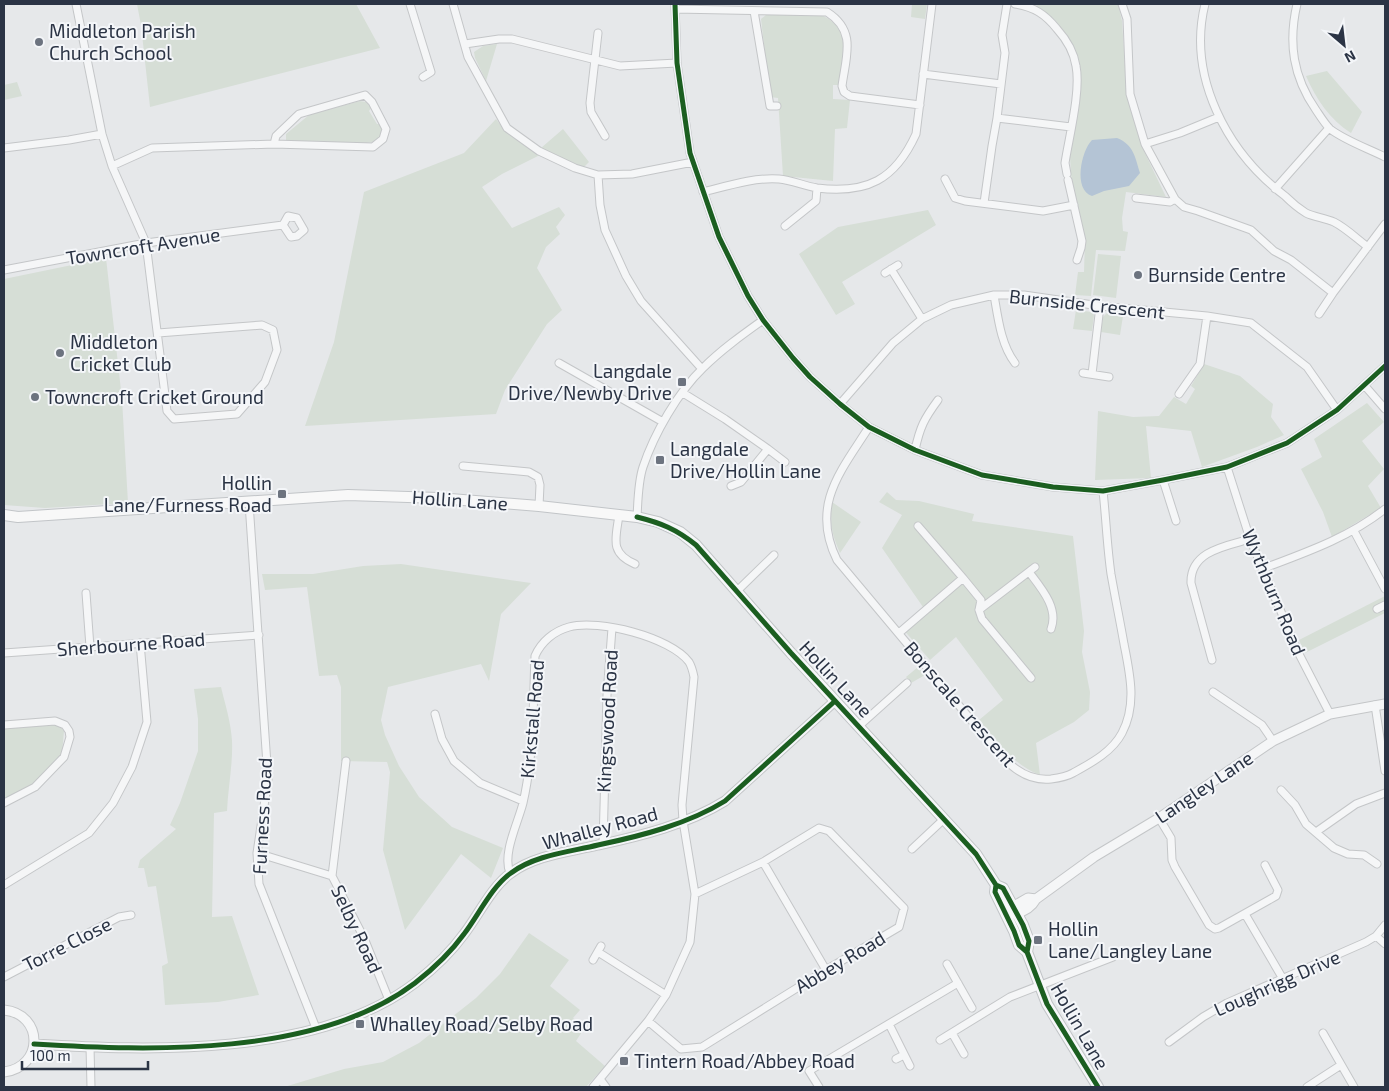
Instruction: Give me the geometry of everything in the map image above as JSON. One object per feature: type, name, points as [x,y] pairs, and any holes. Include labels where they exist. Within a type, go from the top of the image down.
[{"type":"main road","name":"Hollin Lane","points":[[4,515],[18,517],[348,495],[438,498],[539,506],[636,517],[658,522],[680,532],[696,545],[835,701],[976,854],[996,885],[1002,888],[1016,910],[1029,941],[1027,952],[1047,1004],[1098,1087]]},
{"type":"main road","name":"Hollin Lane","points":[[996,885],[995,892],[1019,945],[1027,952]]},
{"type":"street","points":[[76,4],[102,134],[112,166],[146,243],[167,411],[174,419],[237,414],[266,382],[277,350],[273,330],[262,325],[158,334]]},
{"type":"street","points":[[410,4],[431,72],[423,77]]},
{"type":"street","points":[[453,4],[468,57],[507,128],[539,151],[575,168],[598,176],[632,174],[693,162]]},
{"type":"street","points":[[703,192],[739,182],[778,179],[817,188],[850,189],[866,186],[879,180],[894,169],[907,153],[916,134],[932,4]]},
{"type":"street","points":[[984,203],[998,118],[1005,53],[1002,35],[1007,4]]},
{"type":"street","points":[[1015,4],[1035,9],[1050,19],[1074,57],[1077,69],[1075,98],[1065,162],[1082,241],[1077,260]]},
{"type":"street","points":[[1122,4],[1127,19],[1130,94],[1145,144],[1175,199],[1184,207],[1251,230],[1274,251],[1291,260],[1333,293]]},
{"type":"street","points":[[1205,4],[1201,17],[1202,62],[1209,92],[1229,137],[1248,162],[1275,189],[1306,213],[1336,223],[1368,247]]},
{"type":"street","points":[[1297,4],[1292,25],[1293,47],[1296,66],[1306,96],[1329,128],[1348,140],[1385,157]]},
{"type":"street","points":[[920,105],[850,96],[844,92],[842,86],[848,40],[837,18],[827,12],[675,7],[677,63],[690,153],[719,237],[748,296],[763,320],[793,358],[840,404],[869,427],[915,450],[982,475],[1053,488],[1103,491],[1227,467],[1287,443],[1337,410],[1385,366]]},
{"type":"street","points":[[754,11],[770,106],[777,106]]},
{"type":"street","points":[[598,33],[590,103],[591,112],[605,136]]},
{"type":"street","points":[[465,44],[512,39],[620,66],[677,63]]},
{"type":"street","points":[[923,74],[1001,84]]},
{"type":"street","points":[[112,166],[152,148],[274,144],[373,147],[383,139],[386,129],[372,102],[365,95],[299,114],[276,136],[274,144]]},
{"type":"street","points":[[1145,144],[1180,133],[1219,117]]},
{"type":"street","points":[[998,118],[1071,127]]},
{"type":"street","points":[[1275,189],[1329,128]]},
{"type":"street","points":[[4,148],[102,134]]},
{"type":"street","points":[[598,176],[600,205],[605,230],[626,276],[641,301],[702,369]]},
{"type":"street","points":[[945,179],[955,198],[1043,212],[1074,205]]},
{"type":"street","points":[[785,226],[816,201],[817,188]]},
{"type":"street","points":[[1136,198],[1170,202],[1175,199]]},
{"type":"street","points":[[1319,314],[1385,224]]},
{"type":"street","name":"Towncroft Avenue","points":[[4,270],[146,243],[282,225]]},
{"type":"street","points":[[891,269],[922,319]]},
{"type":"street","name":"Burnside Crescent","points":[[840,404],[893,343],[922,319],[951,305],[994,296],[1024,295],[1100,306],[1207,316],[1251,323],[1307,367],[1337,410]]},
{"type":"street","points":[[994,296],[1000,327],[1010,356],[1015,363]]},
{"type":"street","points":[[1092,374],[1100,306]]},
{"type":"street","points":[[1179,394],[1200,364],[1207,316]]},
{"type":"street","points":[[636,517],[642,468],[664,422],[702,369],[734,341],[763,320]]},
{"type":"street","points":[[560,363],[664,422]]},
{"type":"street","points":[[1083,373],[1109,377]]},
{"type":"street","points":[[1365,386],[1385,409]]},
{"type":"street","points":[[683,393],[725,419],[785,462]]},
{"type":"street","points":[[915,450],[919,430],[924,418],[938,400]]},
{"type":"street","name":"Bonscale Crescent","points":[[869,427],[832,487],[826,508],[826,532],[830,547],[837,560],[987,739],[1016,770],[1024,775],[1037,778],[1056,778],[1068,775],[1097,759],[1107,752],[1122,734],[1130,709],[1131,681],[1111,576],[1103,491]]},
{"type":"street","points":[[731,486],[741,482],[768,449]]},
{"type":"street","points":[[463,466],[529,472],[538,477],[540,485],[539,506]]},
{"type":"street","name":"Wythburn Road","points":[[1227,467],[1262,569],[1299,654],[1330,714]]},
{"type":"street","points":[[1164,480],[1176,521]]},
{"type":"street","name":"Furness Road","points":[[249,503],[268,779],[257,852],[259,884],[316,1028]]},
{"type":"street","points":[[1262,569],[1330,543],[1354,531],[1385,509]]},
{"type":"street","points":[[619,515],[615,545],[624,558],[635,564]]},
{"type":"street","points":[[918,526],[981,600],[979,610],[982,619],[1031,678]]},
{"type":"street","points":[[1354,531],[1385,589]]},
{"type":"street","points":[[1212,660],[1191,583],[1192,573],[1196,564],[1205,554],[1250,538]]},
{"type":"street","points":[[737,591],[774,556]]},
{"type":"street","points":[[979,610],[1032,569],[1048,598],[1054,621],[1051,629]]},
{"type":"street","points":[[899,633],[962,578]]},
{"type":"street","points":[[86,593],[90,647]]},
{"type":"street","points":[[1378,609],[1385,605]]},
{"type":"street","name":"Kirkstall Road","points":[[510,873],[507,864],[509,846],[515,832],[523,801],[530,764],[535,656],[538,650],[551,636],[570,627],[590,626],[642,634],[661,642],[681,655],[692,669],[695,684],[682,797],[683,821],[695,894],[690,942],[666,995],[648,1021],[593,1087]]},
{"type":"street","name":"Kingswood Road","points":[[602,844],[607,695],[612,628]]},
{"type":"street","name":"Sherbourne Road","points":[[4,654],[259,635]]},
{"type":"street","points":[[4,885],[89,833],[113,803],[132,768],[147,722],[140,643]]},
{"type":"street","points":[[859,726],[907,683]]},
{"type":"street","points":[[1213,692],[1262,725],[1273,741]]},
{"type":"street","name":"Whalley Road","points":[[34,1044],[90,1047],[198,1047],[261,1041],[349,1018],[389,1000],[415,984],[438,964],[463,936],[496,888],[510,873],[546,856],[602,844],[683,821],[725,801],[835,701]]},
{"type":"street","name":"Langley Lane","points":[[1016,910],[1028,898],[1036,899],[1094,857],[1159,818],[1273,741],[1330,714],[1385,704]]},
{"type":"street","points":[[1375,705],[1385,771]]},
{"type":"street","points":[[435,714],[442,739],[454,761],[480,783],[523,801]]},
{"type":"street","points":[[4,725],[55,721],[65,725],[70,737],[64,757],[35,787],[4,803]]},
{"type":"street","points":[[332,876],[346,761]]},
{"type":"street","points":[[1281,790],[1295,805],[1306,824],[1334,848],[1348,854],[1364,856],[1377,864]]},
{"type":"street","points":[[1316,832],[1356,804],[1385,793]]},
{"type":"street","points":[[1159,818],[1170,838],[1172,860],[1175,867],[1209,925],[1215,929],[1276,896],[1278,890],[1265,865]]},
{"type":"street","points":[[912,849],[944,819]]},
{"type":"street","name":"Abbey Road","points":[[648,1021],[682,1048],[702,1047],[899,927],[904,908],[829,830],[819,828],[763,862],[695,894]]},
{"type":"street","name":"Selby Road","points":[[257,852],[332,876],[364,938],[389,1000]]},
{"type":"street","points":[[763,862],[826,970]]},
{"type":"street","points":[[1006,915],[1016,910]]},
{"type":"street","points":[[1245,914],[1283,979]]},
{"type":"street","name":"Torre Close","points":[[4,977],[119,917],[131,915]]},
{"type":"street","name":"Loughrigg Drive","points":[[1169,1042],[1203,1017],[1227,1003],[1376,936],[1385,925]]},
{"type":"street","points":[[1376,936],[1385,944]]},
{"type":"street","points":[[593,960],[599,949],[666,995]]},
{"type":"street","points":[[940,1040],[1010,997],[1113,957]]},
{"type":"street","points":[[947,964],[972,1008]]},
{"type":"street","points":[[819,1087],[809,1070],[958,984]]},
{"type":"street","points":[[4,1010],[15,1012],[24,1018],[34,1034],[32,1053],[27,1061],[20,1068],[4,1072]]},
{"type":"street","points":[[890,1024],[910,1066]]},
{"type":"street","points":[[952,1033],[964,1054]]},
{"type":"street","points":[[1323,1033],[1354,1087]]},
{"type":"street","points":[[90,1047],[91,1087]]},
{"type":"street","points":[[896,1059],[904,1055]]},
{"type":"street","points":[[1307,1087],[1341,1064]]},
{"type":"street","points":[[600,1079],[606,1087]]},
{"type":"shaded area","points":[[137,4],[356,4],[380,48],[150,107]]},
{"type":"shaded area","points":[[912,4],[927,4],[925,19],[911,17]]},
{"type":"shaded area","points":[[1035,4],[1118,4],[1122,21],[1127,95],[1144,151],[1166,197],[1126,192],[1122,218],[1123,231],[1128,232],[1125,251],[1096,250],[1091,296],[1075,295],[1078,272],[1084,272],[1085,239],[1071,175],[1070,157],[1080,89],[1079,60],[1067,36],[1056,21]]},
{"type":"shaded area","points":[[819,14],[830,20],[842,35],[843,53],[839,85],[833,85],[833,99],[850,100],[847,128],[835,129],[833,181],[783,176],[778,98],[770,97],[761,19],[766,15]]},
{"type":"shaded area","points":[[497,44],[486,81],[474,52],[483,46]]},
{"type":"shaded area","points":[[1327,71],[1362,112],[1351,133],[1343,128],[1324,108],[1306,76]]},
{"type":"shaded area","points":[[17,82],[22,96],[4,100],[4,85]]},
{"type":"shaded area","points":[[360,101],[366,102],[371,108],[369,111],[377,124],[381,124],[382,136],[373,142],[360,144],[289,144],[286,140],[286,134],[309,115]]},
{"type":"shaded area","points":[[496,119],[506,132],[540,155],[502,174],[482,187],[512,228],[559,207],[565,215],[556,227],[560,234],[546,247],[537,268],[562,310],[547,324],[505,390],[496,414],[305,426],[334,342],[364,192],[464,153]]},
{"type":"shaded area","points":[[563,129],[589,162],[584,167],[552,155],[541,148]]},
{"type":"shaded area","points":[[928,210],[936,225],[842,282],[855,304],[836,315],[799,254],[838,227]]},
{"type":"shaded area","points":[[1098,254],[1121,256],[1116,298],[1093,295]]},
{"type":"shaded area","name":"Middleton Cricket Club","points":[[106,258],[122,399],[128,503],[45,508],[4,505],[4,279]]},
{"type":"shaded area","points":[[1076,310],[1092,312],[1094,315],[1092,331],[1073,329]]},
{"type":"shaded area","points":[[1107,313],[1123,316],[1120,335],[1101,332],[1103,317]]},
{"type":"shaded area","points":[[1204,364],[1240,376],[1273,404],[1271,417],[1284,435],[1202,467],[1191,431],[1146,426],[1151,478],[1095,480],[1098,411],[1133,417],[1159,416],[1174,397],[1186,404],[1195,389],[1191,386]]},
{"type":"shaded area","points":[[1367,403],[1384,422],[1362,441],[1384,469],[1368,486],[1381,508],[1332,537],[1323,512],[1301,469],[1322,457],[1314,439]]},
{"type":"shaded area","points":[[887,492],[896,500],[919,501],[974,514],[972,521],[1073,536],[1084,631],[1082,652],[1090,692],[1089,710],[1074,722],[1036,743],[1040,775],[1030,771],[1014,759],[979,720],[1003,700],[956,637],[930,660],[901,627],[923,607],[882,548],[902,515],[879,502]]},
{"type":"shaded area","points":[[832,502],[861,522],[840,553],[832,528]]},
{"type":"shaded area","points":[[401,564],[531,583],[501,614],[489,681],[481,664],[388,687],[381,720],[385,735],[399,766],[419,797],[452,827],[503,848],[491,878],[461,854],[405,930],[383,850],[390,772],[387,762],[341,761],[341,687],[337,675],[319,676],[307,587],[265,590],[262,574],[313,574],[363,566]]},
{"type":"shaded area","points":[[1385,596],[1385,613],[1305,653],[1299,640]]},
{"type":"shaded area","points":[[918,667],[925,675],[911,683],[906,677]]},
{"type":"shaded area","points":[[221,687],[228,713],[232,741],[232,758],[227,811],[214,813],[212,917],[232,916],[259,995],[218,1002],[165,1005],[162,966],[168,963],[156,886],[148,887],[144,868],[138,868],[140,860],[176,829],[170,825],[180,803],[198,751],[198,719],[194,689]]},
{"type":"shaded area","points":[[58,724],[64,731],[62,754],[32,786],[4,801],[4,727]]},
{"type":"shaded area","points":[[529,933],[569,960],[550,986],[580,1010],[573,1018],[585,1027],[576,1041],[605,1066],[586,1087],[284,1087],[344,1069],[383,1062],[419,1043],[476,998],[500,974]]},
{"type":"water","points":[[1117,138],[1130,148],[1140,173],[1129,186],[1104,191],[1092,196],[1082,186],[1081,179],[1082,161],[1088,145],[1092,140]]},
{"type":"cycle path","points":[[675,4],[677,63],[690,153],[719,237],[748,296],[763,320],[810,377],[869,427],[915,450],[982,475],[1053,487],[1103,491],[1227,467],[1287,443],[1337,410],[1385,366]]},
{"type":"cycle path","points":[[637,517],[668,527],[696,545],[791,653],[976,854],[996,885],[1003,888],[1023,925],[1029,941],[1027,952],[1047,1004],[1098,1087]]},
{"type":"cycle path","points":[[34,1044],[129,1048],[232,1044],[282,1037],[331,1025],[376,1007],[415,983],[441,960],[464,934],[498,885],[511,873],[541,858],[647,833],[680,823],[711,809],[725,801],[835,701]]},
{"type":"cycle path","points":[[996,885],[995,892],[1019,945],[1027,952]]},
{"type":"place","name":"Middleton Parish Church School","points":[[39,42]]},
{"type":"place","name":"Burnside Centre","points":[[1138,275]]},
{"type":"place","name":"Middleton Cricket Club","points":[[60,353]]},
{"type":"place","name":"Langdale Drive/Newby Drive","points":[[682,382]]},
{"type":"place","name":"Towncroft Cricket Ground","points":[[35,397]]},
{"type":"place","name":"Langdale Drive/Hollin Lane","points":[[660,460]]},
{"type":"place","name":"Hollin Lane/Furness Road","points":[[282,494]]},
{"type":"place","name":"Hollin Lane/Langley Lane","points":[[1038,940]]},
{"type":"place","name":"Whalley Road/Selby Road","points":[[360,1024]]},
{"type":"place","name":"Tintern Road/Abbey Road","points":[[624,1061]]}]
